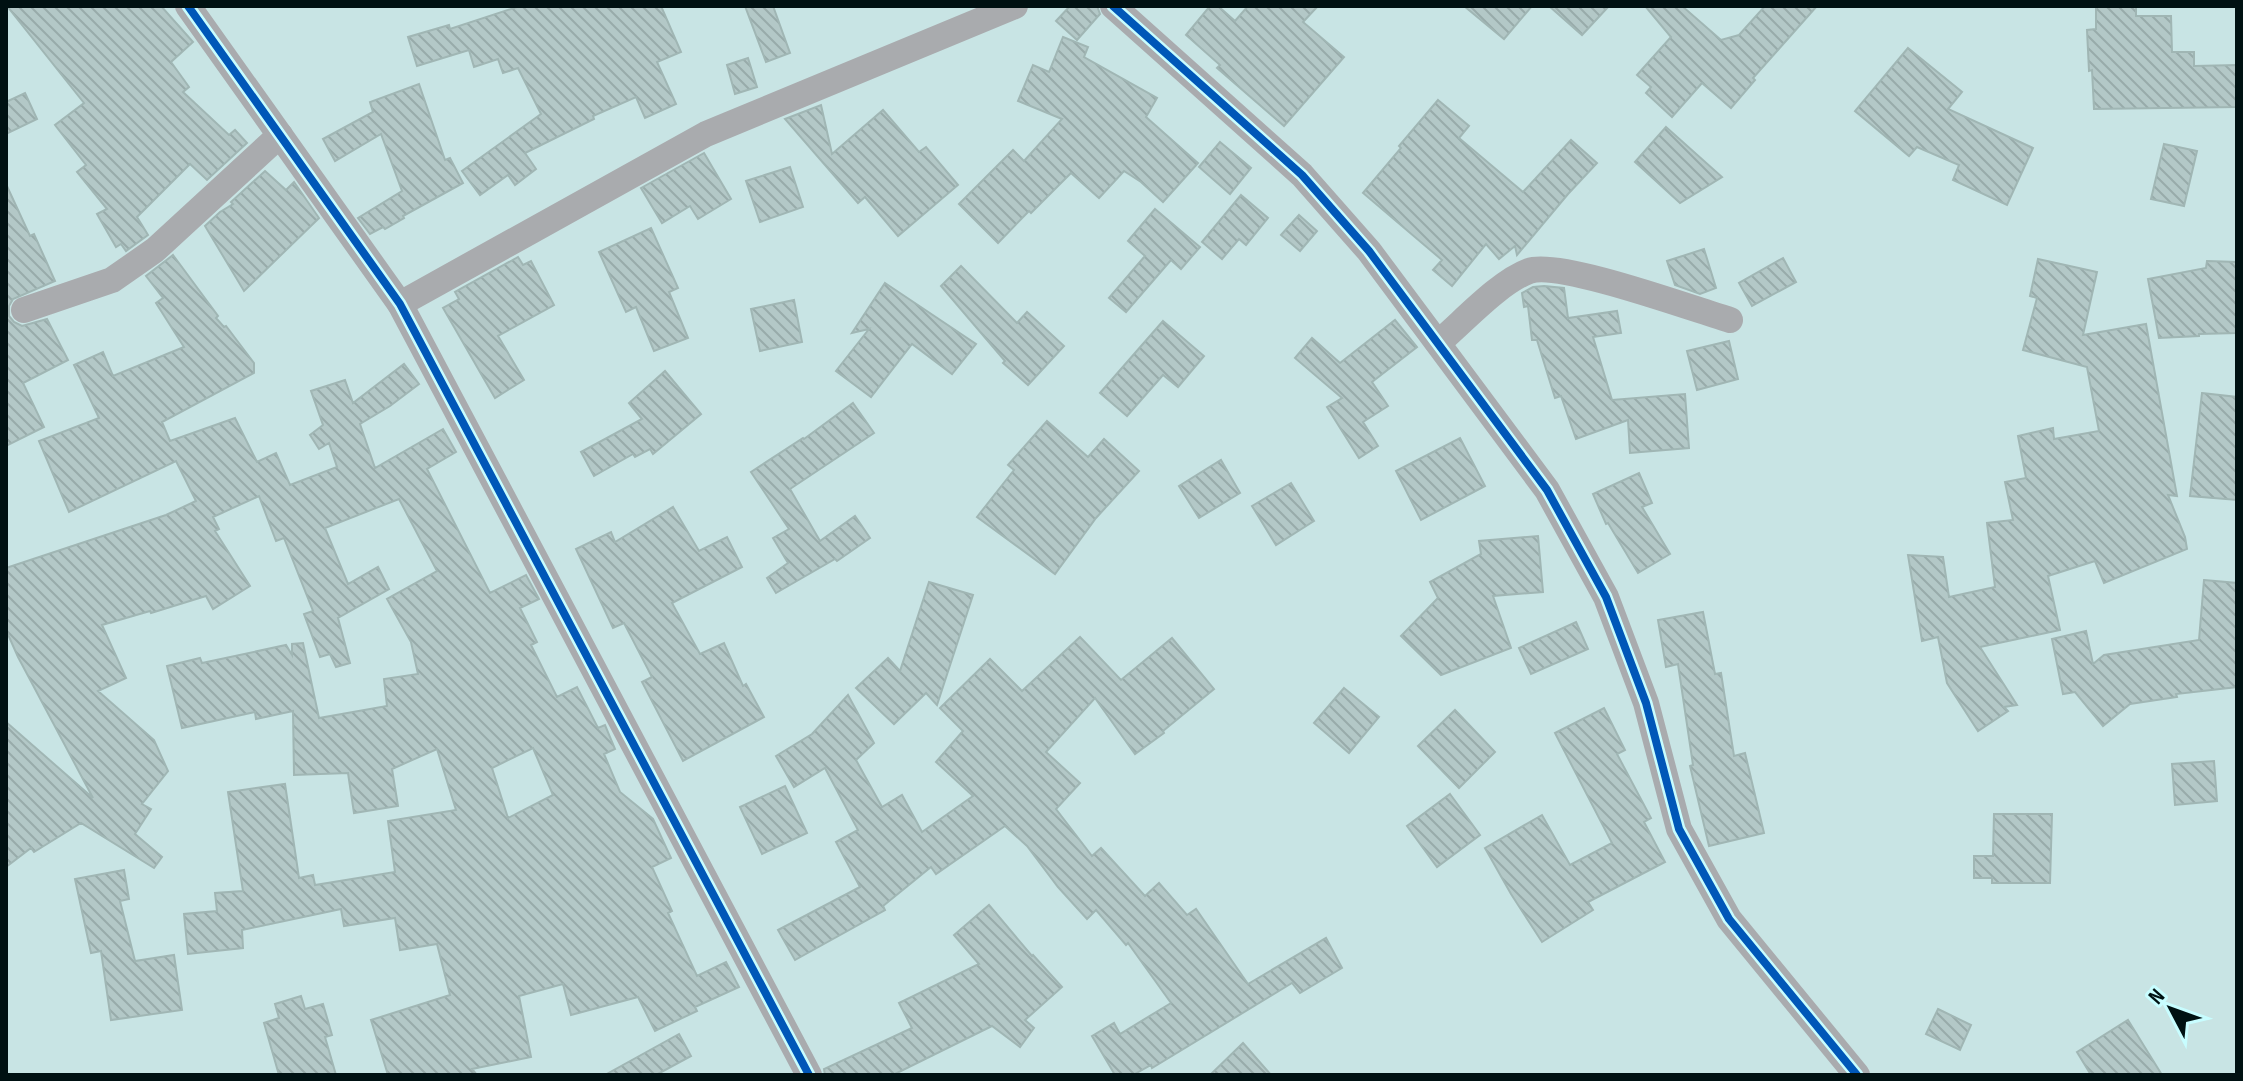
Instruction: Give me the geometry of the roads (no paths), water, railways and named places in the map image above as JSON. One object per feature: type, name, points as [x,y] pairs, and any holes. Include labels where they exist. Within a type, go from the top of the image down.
[{"type":"street","points":[[188,6],[400,304],[809,1075]]},
{"type":"street","points":[[400,304],[706,134],[1015,6]]},
{"type":"street","points":[[1113,6],[1302,175],[1369,251],[1547,490],[1606,597],[1646,703],[1679,829],[1729,919],[1857,1075]]},
{"type":"street","points":[[24,310],[112,280],[155,250],[280,135]]},
{"type":"street","points":[[1438,343],[1509,282],[1532,270],[1555,270],[1613,283],[1730,320]]}]
